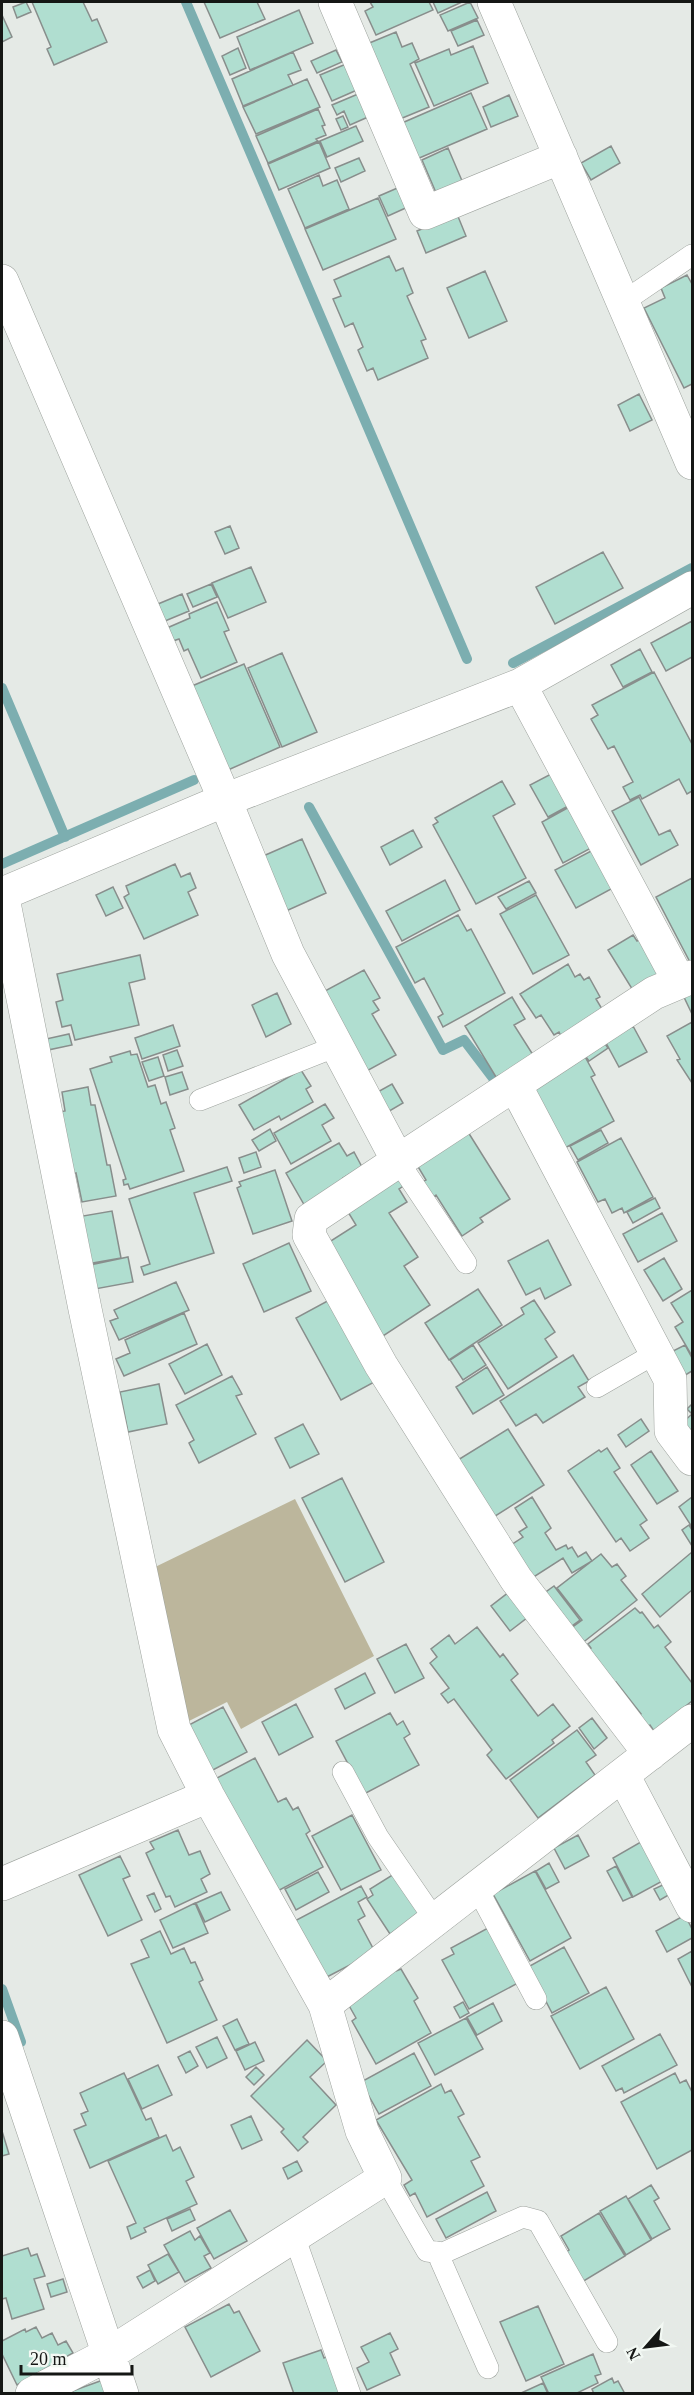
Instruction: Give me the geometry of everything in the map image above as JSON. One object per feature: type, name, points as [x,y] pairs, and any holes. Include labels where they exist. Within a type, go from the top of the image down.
[{"type":"street","points":[[335,2],[425,213],[561,157]]},
{"type":"street","points":[[494,2],[693,463]]},
{"type":"street","points":[[2,281],[225,800],[288,954],[398,1161]]},
{"type":"street","points":[[32,2394],[109,2354],[385,2178],[362,2131],[325,2005],[208,1796],[174,1729],[85,1309],[2,894],[225,800],[520,685],[693,588]]},
{"type":"street","points":[[520,685],[686,979],[654,993],[311,1219],[309,1235],[381,1365],[516,1579],[651,1754]]},
{"type":"street","points":[[515,1085],[670,1379],[671,1431],[693,1460]]},
{"type":"street","points":[[325,2005],[693,1721]]},
{"type":"street","points":[[623,1775],[693,1906]]},
{"type":"street","points":[[3,1879],[208,1796]]},
{"type":"street","points":[[2,2037],[122,2394]]},
{"type":"lane","points":[[623,302],[693,255]]},
{"type":"lane","points":[[200,1100],[337,1046]]},
{"type":"lane","points":[[398,1161],[466,1263]]},
{"type":"lane","points":[[597,1387],[656,1353]]},
{"type":"lane","points":[[343,1772],[378,1837],[435,1920]]},
{"type":"lane","points":[[477,1888],[536,1999]]},
{"type":"lane","points":[[385,2178],[428,2251],[443,2253],[523,2217],[538,2221],[607,2342]]},
{"type":"lane","points":[[294,2236],[350,2394]]},
{"type":"lane","points":[[437,2252],[488,2368]]},
{"type":"shaded area","points":[[295,1499],[374,1656],[241,1729],[227,1702],[183,1724],[151,1569]]},
{"type":"building","points":[[26,2],[31,12],[17,18],[13,7]]},
{"type":"building","points":[[32,2],[83,2],[92,21],[97,19],[107,42],[54,65],[47,49],[51,47]]},
{"type":"building","points":[[204,2],[257,2],[265,19],[220,38]]},
{"type":"building","points":[[370,2],[429,2],[433,10],[376,35],[365,11],[373,7]]},
{"type":"building","points":[[433,2],[462,2],[438,13]]},
{"type":"building","points":[[470,2],[478,18],[448,31],[440,15]]},
{"type":"building","points":[[299,10],[313,43],[250,70],[237,37]]},
{"type":"building","points":[[2,15],[12,37],[2,42]]},
{"type":"building","points":[[477,20],[484,35],[458,46],[451,31]]},
{"type":"building","points":[[396,32],[402,47],[412,43],[419,59],[410,64],[429,107],[400,119],[367,44]]},
{"type":"building","points":[[473,46],[488,83],[434,106],[415,63],[449,49],[451,55]]},
{"type":"building","points":[[238,48],[246,68],[230,75],[222,56]]},
{"type":"building","points":[[336,50],[342,62],[317,73],[311,61]]},
{"type":"building","points":[[293,52],[301,70],[288,75],[293,85],[243,106],[232,79]]},
{"type":"building","points":[[346,64],[357,90],[332,101],[320,75]]},
{"type":"building","points":[[307,79],[320,107],[256,134],[243,107]]},
{"type":"building","points":[[471,93],[487,129],[417,159],[402,123]]},
{"type":"building","points":[[358,94],[368,117],[350,125],[344,111],[337,115],[332,105]]},
{"type":"building","points":[[509,95],[518,116],[491,127],[483,107]]},
{"type":"building","points":[[318,109],[325,125],[322,126],[326,135],[316,139],[318,141],[268,163],[256,136]]},
{"type":"building","points":[[343,116],[348,127],[341,130],[336,119]]},
{"type":"building","points":[[356,126],[363,141],[327,157],[320,141]]},
{"type":"building","points":[[319,142],[330,168],[279,190],[268,164]]},
{"type":"building","points":[[611,146],[620,163],[591,180],[581,163]]},
{"type":"building","points":[[448,148],[463,183],[437,195],[422,160]]},
{"type":"building","points":[[359,158],[365,171],[341,182],[335,168]]},
{"type":"building","points":[[319,175],[323,186],[337,180],[349,209],[305,228],[288,189]]},
{"type":"building","points":[[402,186],[410,206],[388,216],[379,196]]},
{"type":"building","points":[[378,198],[396,239],[323,270],[305,229]]},
{"type":"building","points":[[457,214],[466,236],[426,253],[417,231]]},
{"type":"building","points":[[389,256],[396,271],[403,268],[413,293],[407,296],[426,339],[421,341],[428,358],[378,380],[373,368],[367,371],[358,350],[363,347],[353,323],[345,327],[333,299],[341,296],[334,280]]},
{"type":"building","points":[[485,271],[507,321],[469,338],[447,288]]},
{"type":"building","points":[[687,275],[692,284],[692,384],[684,388],[644,308],[665,298],[661,288]]},
{"type":"building","points":[[639,394],[652,420],[630,431],[618,405]]},
{"type":"building","points":[[230,526],[239,548],[225,554],[215,532]]},
{"type":"building","points":[[603,552],[623,588],[555,624],[536,587]]},
{"type":"building","points":[[251,567],[266,602],[228,618],[212,583]]},
{"type":"building","points":[[211,584],[217,597],[193,607],[187,594]]},
{"type":"building","points":[[182,594],[189,611],[165,621],[158,604]]},
{"type":"building","points":[[217,602],[229,630],[224,632],[237,662],[201,678],[188,649],[184,651],[179,639],[173,641],[167,628],[190,618],[189,614]]},
{"type":"building","points":[[692,621],[692,657],[666,671],[651,643]]},
{"type":"building","points":[[640,649],[652,672],[623,687],[611,665]]},
{"type":"building","points":[[282,653],[317,732],[282,747],[248,668]]},
{"type":"building","points":[[244,664],[280,747],[228,770],[192,686]]},
{"type":"building","points":[[654,672],[692,744],[692,791],[687,794],[679,779],[642,799],[640,795],[630,800],[623,787],[633,782],[614,746],[608,749],[591,719],[598,715],[592,705]]},
{"type":"building","points":[[553,773],[570,805],[548,817],[530,785]]},
{"type":"building","points":[[502,781],[515,804],[493,816],[526,878],[476,904],[433,825],[438,822],[435,818]]},
{"type":"building","points":[[639,797],[659,835],[670,830],[678,845],[641,865],[612,811]]},
{"type":"building","points":[[571,806],[593,847],[563,863],[542,822]]},
{"type":"building","points":[[413,830],[422,847],[390,865],[381,847]]},
{"type":"building","points":[[302,839],[326,893],[286,911],[261,857]]},
{"type":"building","points":[[593,850],[613,888],[576,908],[555,870]]},
{"type":"building","points":[[175,864],[181,877],[190,873],[196,888],[188,892],[198,915],[144,939],[124,897],[129,894],[126,886]]},
{"type":"building","points":[[692,878],[692,964],[691,964],[656,897]]},
{"type":"building","points":[[445,880],[460,910],[402,941],[386,911]]},
{"type":"building","points":[[529,881],[536,893],[506,909],[498,897]]},
{"type":"building","points":[[113,887],[123,908],[106,916],[96,895]]},
{"type":"building","points":[[536,895],[569,955],[533,974],[500,914]]},
{"type":"building","points":[[458,915],[467,931],[471,929],[505,993],[443,1027],[438,1017],[443,1014],[424,978],[415,983],[396,947]]},
{"type":"building","points":[[633,935],[637,941],[641,939],[663,974],[634,992],[608,950]]},
{"type":"building","points":[[140,955],[145,979],[129,983],[139,1025],[75,1040],[71,1025],[62,1027],[56,1002],[63,1000],[57,974]]},
{"type":"building","points":[[568,964],[575,977],[580,974],[584,980],[589,977],[600,997],[596,999],[605,1014],[563,1040],[559,1032],[554,1035],[541,1015],[536,1018],[520,994]]},
{"type":"building","points":[[364,970],[380,998],[373,1001],[379,1010],[372,1014],[396,1055],[363,1073],[323,992]]},
{"type":"building","points":[[692,991],[692,1014],[683,995]]},
{"type":"building","points":[[277,993],[291,1024],[266,1037],[252,1005]]},
{"type":"building","points":[[512,997],[525,1019],[514,1025],[535,1058],[496,1077],[465,1026]]},
{"type":"building","points":[[692,1022],[692,1083],[677,1060],[680,1059],[667,1036]]},
{"type":"building","points":[[173,1025],[180,1046],[142,1059],[135,1038]]},
{"type":"building","points":[[633,1026],[647,1052],[619,1067],[605,1041]]},
{"type":"building","points":[[69,1034],[72,1045],[48,1050],[46,1039]]},
{"type":"building","points":[[603,1041],[608,1048],[589,1061],[583,1053]]},
{"type":"building","points":[[177,1050],[183,1066],[168,1071],[163,1055]]},
{"type":"building","points":[[130,1051],[131,1055],[137,1054],[148,1087],[155,1085],[161,1104],[166,1102],[175,1128],[170,1130],[184,1171],[130,1189],[128,1184],[124,1185],[123,1180],[126,1179],[90,1069],[112,1062],[110,1057]]},
{"type":"building","points":[[584,1055],[595,1075],[591,1077],[614,1121],[565,1148],[531,1087]]},
{"type":"building","points":[[158,1057],[164,1076],[149,1081],[142,1062]]},
{"type":"building","points":[[301,1070],[311,1086],[306,1089],[313,1102],[281,1120],[279,1116],[254,1130],[239,1105]]},
{"type":"building","points":[[182,1072],[188,1089],[170,1095],[165,1077]]},
{"type":"building","points":[[392,1084],[403,1103],[386,1113],[374,1094]]},
{"type":"building","points":[[88,1087],[91,1105],[95,1105],[116,1196],[82,1202],[76,1173],[72,1174],[59,1112],[65,1111],[62,1092]]},
{"type":"building","points":[[325,1104],[334,1118],[322,1125],[331,1141],[291,1164],[274,1133]]},
{"type":"building","points":[[270,1129],[276,1141],[259,1151],[252,1140]]},
{"type":"building","points":[[601,1130],[608,1143],[578,1160],[570,1146]]},
{"type":"building","points":[[468,1132],[510,1199],[480,1218],[483,1222],[462,1236],[436,1195],[432,1198],[422,1182],[426,1180],[417,1165]]},
{"type":"building","points":[[621,1138],[653,1197],[624,1213],[622,1208],[612,1213],[605,1199],[598,1202],[577,1162]]},
{"type":"building","points":[[339,1143],[347,1156],[354,1152],[362,1167],[343,1178],[347,1185],[306,1208],[286,1173]]},
{"type":"building","points":[[256,1152],[261,1167],[244,1173],[239,1158]]},
{"type":"building","points":[[227,1167],[232,1181],[194,1193],[214,1253],[144,1275],[141,1267],[150,1264],[129,1199]]},
{"type":"building","points":[[275,1170],[292,1221],[253,1234],[237,1188],[241,1186],[239,1182]]},
{"type":"building","points":[[400,1176],[405,1185],[399,1189],[407,1202],[389,1213],[418,1257],[404,1266],[430,1305],[380,1338],[326,1244],[356,1225],[345,1207]]},
{"type":"building","points":[[655,1198],[660,1208],[633,1223],[627,1212]]},
{"type":"building","points":[[112,1211],[121,1258],[87,1264],[77,1217]]},
{"type":"building","points":[[662,1213],[677,1241],[638,1262],[623,1234]]},
{"type":"building","points":[[548,1240],[571,1285],[545,1299],[540,1288],[526,1295],[508,1261]]},
{"type":"building","points":[[289,1243],[311,1291],[264,1312],[243,1264]]},
{"type":"building","points":[[128,1257],[133,1282],[95,1289],[90,1265]]},
{"type":"building","points":[[664,1258],[682,1289],[663,1301],[644,1270]]},
{"type":"building","points":[[176,1282],[189,1310],[119,1340],[110,1321],[118,1318],[114,1310]]},
{"type":"building","points":[[478,1289],[502,1325],[449,1360],[425,1323]]},
{"type":"building","points":[[692,1290],[692,1356],[675,1327],[683,1322],[671,1303]]},
{"type":"building","points":[[333,1298],[378,1380],[341,1400],[296,1318]]},
{"type":"building","points":[[534,1300],[555,1332],[545,1339],[557,1357],[508,1389],[478,1343],[524,1314],[521,1308]]},
{"type":"building","points":[[184,1313],[197,1344],[124,1376],[116,1359],[130,1353],[125,1340]]},
{"type":"building","points":[[207,1344],[222,1375],[185,1394],[169,1364]]},
{"type":"building","points":[[473,1345],[486,1365],[463,1380],[450,1360]]},
{"type":"building","points":[[685,1345],[692,1358],[692,1371],[682,1377],[669,1353]]},
{"type":"building","points":[[573,1355],[589,1381],[578,1387],[585,1397],[543,1423],[536,1414],[516,1426],[500,1401]]},
{"type":"building","points":[[487,1367],[504,1395],[473,1414],[456,1387]]},
{"type":"building","points":[[232,1376],[242,1394],[236,1396],[256,1434],[199,1463],[189,1443],[194,1440],[176,1405]]},
{"type":"building","points":[[159,1384],[167,1424],[128,1432],[120,1392]]},
{"type":"building","points":[[692,1404],[692,1414],[687,1409]]},
{"type":"building","points":[[692,1414],[692,1438],[681,1424]]},
{"type":"building","points":[[641,1419],[649,1431],[626,1447],[618,1435]]},
{"type":"building","points":[[303,1424],[319,1454],[290,1468],[275,1438]]},
{"type":"building","points":[[508,1429],[544,1485],[489,1520],[453,1463]]},
{"type":"building","points":[[607,1448],[620,1468],[614,1472],[647,1520],[640,1525],[649,1538],[630,1551],[621,1538],[616,1542],[568,1471],[599,1450],[601,1452]]},
{"type":"building","points":[[651,1451],[678,1491],[657,1504],[631,1465]]},
{"type":"building","points":[[342,1478],[384,1562],[345,1582],[302,1498]]},
{"type":"building","points":[[532,1497],[551,1528],[545,1533],[556,1550],[566,1545],[568,1549],[572,1547],[578,1557],[586,1552],[592,1561],[572,1573],[563,1558],[529,1580],[508,1547],[523,1537],[519,1532],[527,1527],[515,1508]]},
{"type":"building","points":[[692,1497],[692,1527],[679,1507]]},
{"type":"building","points":[[689,1525],[692,1530],[692,1546],[682,1530]]},
{"type":"building","points":[[692,1552],[692,1590],[660,1617],[642,1594]]},
{"type":"building","points":[[601,1554],[612,1567],[617,1564],[626,1576],[621,1580],[637,1600],[581,1644],[570,1629],[582,1620],[557,1588]]},
{"type":"building","points":[[554,1586],[580,1620],[569,1628],[543,1594]]},
{"type":"building","points":[[513,1589],[532,1614],[510,1631],[491,1606]]},
{"type":"building","points":[[635,1608],[640,1613],[642,1612],[654,1628],[658,1625],[671,1642],[665,1647],[692,1683],[692,1701],[654,1731],[650,1725],[645,1729],[636,1718],[641,1714],[616,1682],[611,1685],[586,1652],[591,1648],[588,1644]]},
{"type":"building","points":[[477,1627],[500,1657],[503,1654],[518,1674],[511,1680],[538,1716],[553,1704],[570,1726],[552,1740],[554,1743],[506,1779],[487,1755],[492,1750],[454,1699],[448,1703],[441,1694],[449,1688],[430,1663],[437,1657],[431,1649],[449,1635],[455,1644]]},
{"type":"building","points":[[406,1644],[424,1678],[395,1693],[377,1659]]},
{"type":"building","points":[[365,1673],[375,1693],[345,1709],[335,1689]]},
{"type":"building","points":[[296,1704],[313,1737],[279,1755],[262,1722]]},
{"type":"building","points":[[223,1707],[247,1752],[211,1771],[187,1726]]},
{"type":"building","points":[[390,1713],[397,1725],[403,1721],[410,1734],[404,1738],[419,1765],[364,1794],[336,1741]]},
{"type":"building","points":[[592,1718],[607,1738],[594,1749],[579,1728]]},
{"type":"building","points":[[577,1730],[596,1755],[586,1762],[595,1775],[538,1818],[510,1780]]},
{"type":"building","points":[[255,1758],[278,1802],[286,1798],[293,1810],[298,1807],[310,1831],[306,1834],[323,1867],[272,1894],[215,1779]]},
{"type":"building","points":[[352,1815],[381,1870],[341,1890],[312,1836]]},
{"type":"building","points":[[178,1830],[189,1855],[200,1851],[210,1874],[201,1879],[207,1892],[175,1907],[170,1896],[166,1897],[146,1853],[154,1849],[150,1842]]},
{"type":"building","points":[[578,1835],[589,1856],[565,1869],[554,1848]]},
{"type":"building","points":[[646,1839],[668,1878],[633,1897],[613,1858]]},
{"type":"building","points":[[120,1856],[130,1876],[123,1879],[142,1920],[108,1936],[79,1875]]},
{"type":"building","points":[[549,1863],[559,1882],[546,1889],[536,1871]]},
{"type":"building","points":[[616,1866],[632,1897],[623,1901],[607,1871]]},
{"type":"building","points":[[535,1871],[571,1938],[530,1961],[493,1894]]},
{"type":"building","points":[[318,1872],[329,1892],[296,1910],[285,1889]]},
{"type":"building","points":[[394,1874],[420,1914],[390,1934],[367,1899],[373,1895],[370,1889]]},
{"type":"building","points":[[667,1883],[672,1893],[660,1900],[654,1889]]},
{"type":"building","points":[[361,1886],[367,1897],[358,1902],[365,1916],[358,1920],[375,1952],[325,1978],[289,1924]]},
{"type":"building","points":[[221,1892],[230,1910],[205,1922],[196,1903]]},
{"type":"building","points":[[154,1893],[161,1909],[155,1912],[147,1896]]},
{"type":"building","points":[[195,1903],[208,1933],[173,1948],[160,1920]]},
{"type":"building","points":[[685,1915],[692,1929],[692,1938],[667,1952],[656,1931]]},
{"type":"building","points":[[488,1928],[518,1983],[469,2009],[442,1960],[454,1954],[451,1948]]},
{"type":"building","points":[[160,1931],[171,1954],[184,1948],[191,1963],[195,1962],[203,1980],[199,1982],[217,2020],[167,2043],[131,1964],[149,1957],[141,1940]]},
{"type":"building","points":[[564,1947],[589,1993],[552,2013],[528,1967]]},
{"type":"building","points":[[692,1951],[692,1987],[678,1959]]},
{"type":"building","points":[[395,1968],[396,1971],[401,1969],[418,1998],[414,2001],[431,2033],[376,2064],[352,2021],[356,2018],[347,2002]]},
{"type":"building","points":[[606,1987],[634,2039],[580,2069],[551,2016]]},
{"type":"building","points":[[463,2002],[469,2013],[460,2018],[454,2007]]},
{"type":"building","points":[[493,2003],[502,2021],[477,2035],[467,2017]]},
{"type":"building","points":[[466,2018],[483,2049],[435,2075],[418,2043]]},
{"type":"building","points":[[237,2019],[249,2044],[235,2050],[223,2026]]},
{"type":"building","points":[[660,2034],[677,2065],[624,2093],[622,2088],[616,2091],[602,2066]]},
{"type":"building","points":[[217,2037],[227,2058],[207,2068],[196,2047]]},
{"type":"building","points":[[307,2040],[327,2061],[310,2077],[336,2105],[303,2137],[308,2142],[298,2151],[281,2132],[284,2129],[251,2096]]},
{"type":"building","points":[[255,2042],[264,2061],[245,2070],[236,2051]]},
{"type":"building","points":[[190,2051],[198,2066],[186,2073],[178,2057]]},
{"type":"building","points":[[414,2053],[431,2086],[379,2114],[361,2082]]},
{"type":"building","points":[[158,2065],[172,2095],[142,2109],[128,2079]]},
{"type":"building","points":[[256,2067],[264,2075],[254,2085],[246,2077]]},
{"type":"building","points":[[124,2073],[146,2120],[151,2118],[159,2137],[90,2168],[74,2130],[86,2125],[81,2114],[88,2111],[80,2093]]},
{"type":"building","points":[[675,2073],[680,2083],[686,2080],[692,2092],[692,2150],[657,2169],[621,2102]]},
{"type":"building","points":[[441,2084],[445,2093],[451,2090],[464,2114],[458,2117],[480,2157],[471,2161],[484,2186],[427,2217],[415,2193],[410,2196],[404,2185],[412,2180],[376,2120]]},
{"type":"building","points":[[251,2116],[262,2140],[242,2149],[231,2125]]},
{"type":"building","points":[[2,2131],[9,2154],[2,2156]]},
{"type":"building","points":[[166,2135],[173,2151],[180,2147],[194,2177],[186,2181],[197,2204],[144,2228],[146,2232],[131,2239],[127,2227],[136,2223],[108,2161]]},
{"type":"building","points":[[297,2161],[302,2171],[288,2179],[283,2168]]},
{"type":"building","points":[[651,2185],[659,2198],[654,2201],[670,2229],[652,2239],[628,2199]]},
{"type":"building","points":[[487,2192],[496,2211],[446,2238],[436,2219]]},
{"type":"building","points":[[626,2196],[651,2240],[626,2255],[600,2211]]},
{"type":"building","points":[[190,2209],[195,2220],[172,2231],[167,2219]]},
{"type":"building","points":[[230,2210],[247,2241],[214,2259],[197,2228]]},
{"type":"building","points":[[599,2213],[625,2256],[582,2282],[565,2253],[569,2250],[561,2236]]},
{"type":"building","points":[[190,2231],[195,2240],[200,2236],[210,2253],[204,2256],[211,2268],[185,2282],[164,2245]]},
{"type":"building","points":[[28,2248],[31,2256],[37,2254],[45,2276],[34,2279],[44,2309],[12,2319],[6,2298],[2,2299],[2,2256]]},
{"type":"building","points":[[168,2254],[179,2272],[158,2284],[148,2265]]},
{"type":"building","points":[[150,2270],[155,2281],[143,2288],[137,2277]]},
{"type":"building","points":[[63,2279],[67,2292],[51,2297],[47,2284]]},
{"type":"building","points":[[229,2304],[234,2313],[239,2311],[260,2351],[211,2377],[185,2327]]},
{"type":"building","points":[[538,2306],[564,2364],[526,2381],[500,2322]]},
{"type":"building","points":[[36,2327],[42,2338],[52,2333],[58,2345],[66,2341],[73,2353],[17,2385],[2,2354],[2,2341],[25,2329],[26,2332]]},
{"type":"building","points":[[390,2333],[398,2349],[390,2353],[400,2375],[367,2390],[357,2368],[369,2362],[361,2347]]},
{"type":"building","points":[[321,2350],[324,2358],[328,2356],[342,2394],[294,2394],[283,2363]]},
{"type":"building","points":[[593,2354],[601,2374],[595,2376],[598,2383],[575,2394],[549,2394],[541,2377]]},
{"type":"building","points":[[612,2378],[614,2383],[618,2381],[625,2394],[594,2394],[592,2389]]},
{"type":"building","points":[[103,2380],[108,2394],[64,2394]]},
{"type":"building","points":[[543,2383],[548,2394],[519,2394]]},
{"type":"waterway","points":[[186,2],[467,659]]},
{"type":"waterway","points":[[513,663],[692,568]]},
{"type":"waterway","points":[[2,688],[65,837]]},
{"type":"waterway","points":[[2,864],[194,780]]},
{"type":"waterway","points":[[309,807],[443,1050],[464,1040],[499,1086]]},
{"type":"waterway","points":[[2,1989],[21,2042]]}]
